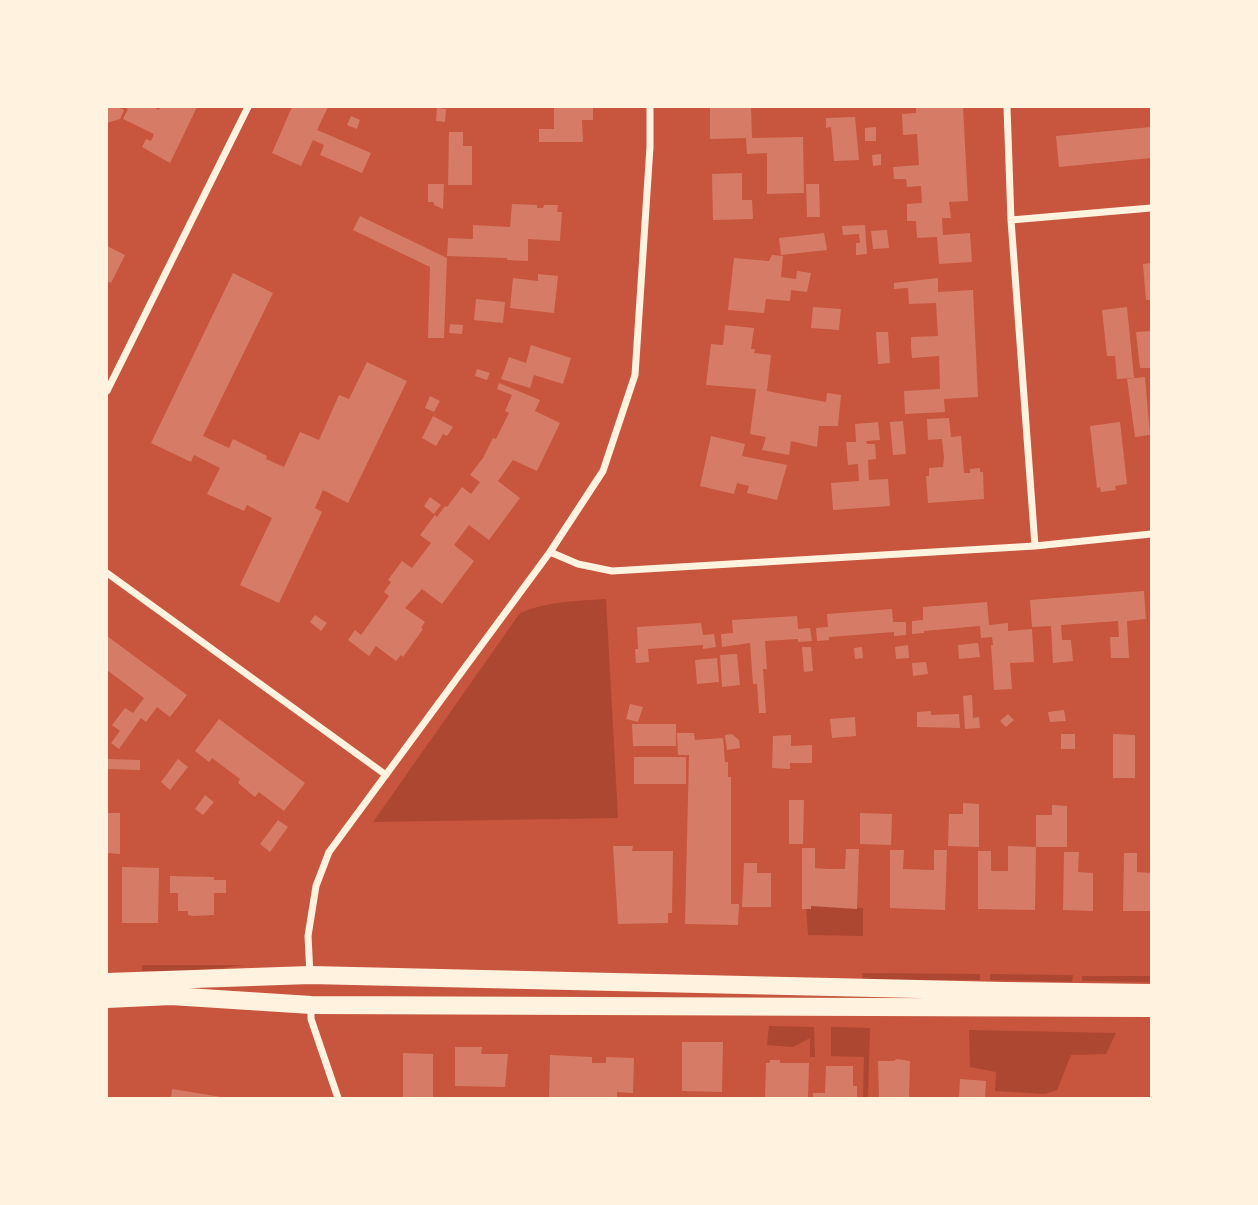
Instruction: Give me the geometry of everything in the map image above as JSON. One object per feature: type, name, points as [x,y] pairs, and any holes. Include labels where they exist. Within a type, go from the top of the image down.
[{"type":"main road","points":[[107,982],[310,975],[1151,993]]},
{"type":"main road","points":[[107,999],[171,996],[311,1005],[1151,1007]]},
{"type":"street","points":[[107,391],[248,107]]},
{"type":"street","points":[[310,975],[308,936],[316,886],[329,852],[550,552],[603,471],[635,376],[650,147],[650,107]]},
{"type":"street","points":[[1007,107],[1011,220],[1035,546]]},
{"type":"street","points":[[1011,220],[1151,208]]},
{"type":"street","points":[[550,552],[578,564],[612,571],[1035,546],[1151,534]]},
{"type":"street","points":[[107,573],[386,775]]},
{"type":"street","points":[[311,1005],[311,1018],[338,1098]]},
{"type":"shaded area","points":[[606,599],[618,818],[373,822],[520,613],[552,604]]},
{"type":"shaded area","points":[[806,905],[863,908],[863,936],[808,935]]},
{"type":"shaded area","points":[[142,965],[245,965],[197,971],[142,971]]},
{"type":"shaded area","points":[[862,973],[980,974],[980,980],[863,980]]},
{"type":"shaded area","points":[[990,974],[1073,975],[1072,982],[990,980]]},
{"type":"shaded area","points":[[1082,976],[1151,976],[1151,982],[1082,981]]},
{"type":"shaded area","points":[[769,1026],[814,1027],[815,1057],[810,1057],[810,1038],[793,1047],[767,1045]]},
{"type":"shaded area","points":[[831,1027],[870,1028],[868,1098],[863,1098],[864,1057],[831,1056]]},
{"type":"shaded area","points":[[969,1030],[1116,1033],[1106,1054],[1071,1055],[1057,1090],[1045,1094],[995,1091],[996,1072],[970,1067]]},
{"type":"building","points":[[107,107],[124,110],[120,119],[107,123]]},
{"type":"building","points":[[123,107],[153,107],[159,110],[160,107],[197,107],[170,163],[142,147],[146,139],[151,141],[154,134],[123,119],[128,109]]},
{"type":"building","points":[[292,107],[328,107],[317,130],[371,153],[362,173],[320,155],[324,145],[313,140],[301,166],[272,153]]},
{"type":"building","points":[[554,107],[593,107],[593,120],[582,120],[583,142],[539,142],[539,129],[554,129]]},
{"type":"building","points":[[710,107],[751,107],[752,138],[803,137],[804,193],[767,194],[767,153],[747,154],[746,138],[710,139]]},
{"type":"building","points":[[916,107],[963,107],[968,201],[949,202],[951,218],[942,218],[943,235],[970,233],[972,262],[939,264],[937,237],[917,238],[916,221],[907,221],[907,204],[922,203],[921,186],[907,187],[906,179],[894,179],[893,167],[919,165],[917,134],[903,135],[902,114],[916,113]]},
{"type":"building","points":[[437,108],[446,109],[445,122],[436,121]]},
{"type":"building","points":[[351,116],[360,120],[357,129],[347,125]]},
{"type":"building","points":[[855,117],[859,160],[834,161],[831,127],[826,128],[826,118]]},
{"type":"building","points":[[876,127],[876,141],[865,141],[865,128]]},
{"type":"building","points":[[1151,127],[1151,158],[1059,167],[1056,136]]},
{"type":"building","points":[[449,132],[463,132],[463,146],[472,146],[472,185],[448,185]]},
{"type":"building","points":[[881,154],[881,165],[873,166],[872,155]]},
{"type":"building","points":[[742,173],[742,200],[752,200],[753,219],[713,220],[712,174]]},
{"type":"building","points":[[428,184],[444,184],[443,209],[434,205],[434,202],[428,202]]},
{"type":"building","points":[[806,184],[819,184],[820,217],[807,217]]},
{"type":"building","points":[[512,204],[537,205],[537,208],[558,205],[557,212],[562,212],[560,241],[528,239],[528,261],[447,256],[448,238],[473,239],[473,225],[510,227]]},
{"type":"building","points":[[360,216],[447,258],[444,338],[428,338],[430,267],[353,230]]},
{"type":"building","points":[[865,225],[867,254],[856,255],[856,243],[860,243],[859,234],[843,235],[842,226]]},
{"type":"building","points":[[887,230],[889,248],[873,249],[871,231]]},
{"type":"building","points":[[824,233],[827,250],[781,255],[779,238]]},
{"type":"building","points":[[107,246],[125,255],[111,283],[107,281]]},
{"type":"building","points":[[772,255],[783,256],[781,277],[796,279],[797,271],[811,273],[807,292],[791,290],[790,301],[766,299],[764,313],[728,310],[734,258],[769,261]]},
{"type":"building","points":[[1151,263],[1151,300],[1146,300],[1143,264]]},
{"type":"building","points":[[233,273],[273,293],[203,436],[229,448],[233,439],[284,467],[300,432],[319,440],[339,395],[349,399],[367,362],[407,381],[348,503],[323,490],[315,508],[322,512],[279,603],[240,585],[272,518],[247,505],[244,511],[207,494],[220,468],[194,455],[191,462],[151,443]]},
{"type":"building","points":[[538,274],[558,276],[554,313],[510,308],[513,278],[538,281]]},
{"type":"building","points":[[938,278],[938,292],[973,290],[978,397],[944,399],[945,412],[905,414],[904,391],[940,389],[939,356],[912,358],[911,348],[911,337],[938,336],[936,303],[909,304],[908,288],[894,289],[894,283]]},
{"type":"building","points":[[476,299],[505,302],[503,323],[474,320]]},
{"type":"building","points":[[813,307],[841,309],[839,330],[811,328]]},
{"type":"building","points":[[1127,307],[1134,378],[1117,379],[1115,356],[1107,356],[1102,310]]},
{"type":"building","points":[[450,324],[463,325],[462,334],[449,333]]},
{"type":"building","points":[[725,325],[754,328],[751,349],[755,349],[754,353],[771,355],[767,391],[826,402],[827,393],[841,395],[838,426],[819,426],[817,447],[791,441],[789,455],[762,450],[766,437],[750,434],[756,389],[706,385],[711,344],[723,345]]},
{"type":"building","points":[[1151,331],[1151,368],[1140,368],[1136,332]]},
{"type":"building","points":[[876,332],[888,332],[890,363],[878,364]]},
{"type":"building","points":[[531,345],[571,358],[563,384],[534,375],[530,388],[501,379],[509,357],[526,363]]},
{"type":"building","points":[[477,369],[490,373],[487,380],[475,376]]},
{"type":"building","points":[[1145,377],[1150,435],[1135,437],[1127,379]]},
{"type":"building","points":[[499,383],[540,400],[535,411],[560,423],[537,471],[513,460],[498,481],[520,498],[489,540],[469,525],[454,545],[474,561],[442,604],[422,589],[405,608],[425,622],[403,657],[401,655],[396,661],[376,646],[369,656],[348,640],[355,630],[361,635],[389,596],[384,592],[391,582],[388,580],[402,561],[412,568],[431,543],[420,535],[435,515],[437,517],[445,506],[447,507],[462,487],[471,494],[480,482],[470,475],[493,438],[496,439],[509,413],[505,411],[512,395],[497,389]]},
{"type":"building","points":[[430,396],[440,401],[434,412],[425,408]]},
{"type":"building","points":[[433,416],[453,427],[447,436],[443,434],[436,446],[422,438]]},
{"type":"building","points":[[949,418],[951,437],[961,436],[964,473],[980,468],[980,472],[983,472],[984,499],[928,503],[926,476],[929,476],[929,468],[943,467],[944,457],[942,439],[928,440],[927,419]]},
{"type":"building","points":[[903,421],[906,454],[893,455],[890,422]]},
{"type":"building","points":[[878,422],[880,440],[866,441],[867,444],[875,444],[876,459],[868,460],[869,480],[888,479],[890,506],[833,510],[831,483],[859,481],[858,464],[848,465],[846,442],[856,442],[855,424]]},
{"type":"building","points":[[1120,422],[1127,484],[1115,486],[1116,490],[1101,492],[1100,487],[1097,488],[1090,426]]},
{"type":"building","points":[[711,436],[745,444],[742,456],[787,465],[777,500],[747,493],[749,486],[737,483],[734,494],[700,486]]},
{"type":"building","points":[[430,497],[441,505],[434,514],[424,506]]},
{"type":"building","points":[[1144,591],[1146,619],[1127,621],[1129,658],[1111,658],[1110,637],[1119,637],[1118,621],[1061,625],[1062,640],[1071,640],[1073,661],[1053,663],[1051,626],[1032,627],[1030,600]]},
{"type":"building","points":[[987,602],[989,625],[1008,623],[1008,631],[1032,629],[1034,662],[1010,663],[1012,689],[994,690],[992,637],[981,638],[980,626],[912,634],[912,621],[923,620],[923,607]]},
{"type":"building","points":[[892,609],[893,622],[906,622],[906,635],[894,636],[894,632],[829,637],[829,640],[817,641],[816,628],[828,627],[827,614]]},
{"type":"building","points":[[315,615],[327,623],[321,631],[310,622]]},
{"type":"building","points":[[797,616],[798,629],[810,628],[812,641],[765,641],[767,669],[763,669],[766,713],[759,713],[757,684],[753,684],[750,643],[722,647],[721,634],[733,633],[732,620]]},
{"type":"building","points":[[701,623],[703,635],[714,634],[716,647],[703,649],[703,645],[648,649],[649,662],[636,663],[637,627]]},
{"type":"building","points":[[107,636],[187,695],[170,717],[157,707],[146,722],[141,718],[119,749],[111,743],[120,731],[112,725],[125,708],[133,713],[144,698],[107,670]]},
{"type":"building","points":[[978,643],[980,657],[959,659],[958,645]]},
{"type":"building","points":[[908,645],[909,658],[896,659],[895,647]]},
{"type":"building","points":[[802,647],[811,647],[813,671],[804,672]]},
{"type":"building","points":[[862,647],[863,658],[855,659],[854,648]]},
{"type":"building","points":[[737,654],[740,685],[722,687],[720,655]]},
{"type":"building","points":[[717,658],[719,682],[697,684],[695,660]]},
{"type":"building","points":[[926,662],[928,674],[913,676],[912,663]]},
{"type":"building","points":[[972,695],[973,718],[979,717],[980,728],[965,729],[963,696]]},
{"type":"building","points":[[630,704],[643,707],[638,722],[626,719]]},
{"type":"building","points":[[1064,710],[1066,721],[1050,722],[1048,712]]},
{"type":"building","points":[[931,711],[931,715],[959,714],[960,728],[917,727],[917,712]]},
{"type":"building","points":[[1008,714],[1014,720],[1006,727],[1000,721]]},
{"type":"building","points":[[855,717],[856,736],[832,738],[830,719]]},
{"type":"building","points":[[219,719],[305,783],[284,811],[259,792],[255,797],[238,783],[240,779],[212,758],[209,762],[195,751]]},
{"type":"building","points":[[632,724],[676,724],[676,746],[633,746]]},
{"type":"building","points":[[677,733],[694,733],[695,740],[723,738],[728,777],[731,777],[731,904],[739,904],[738,925],[685,924],[689,755],[678,755]]},
{"type":"building","points":[[732,734],[739,740],[740,748],[727,750],[725,735]]},
{"type":"building","points":[[1061,734],[1075,734],[1075,749],[1061,749]]},
{"type":"building","points":[[1113,734],[1135,735],[1135,778],[1113,778]]},
{"type":"building","points":[[791,735],[791,746],[812,745],[812,763],[790,763],[790,769],[772,768],[773,736]]},
{"type":"building","points":[[634,757],[686,757],[686,784],[634,784]]},
{"type":"building","points":[[107,759],[140,760],[140,770],[107,769]]},
{"type":"building","points":[[178,759],[188,767],[170,790],[161,782]]},
{"type":"building","points":[[205,795],[214,802],[203,815],[195,809]]},
{"type":"building","points":[[789,800],[804,800],[803,844],[789,844]]},
{"type":"building","points":[[963,803],[979,804],[979,847],[948,846],[949,814],[963,814]]},
{"type":"building","points":[[1052,805],[1067,806],[1067,847],[1036,847],[1036,815],[1052,815]]},
{"type":"building","points":[[107,813],[120,813],[120,854],[107,853]]},
{"type":"building","points":[[860,813],[892,814],[891,845],[860,844]]},
{"type":"building","points":[[278,820],[288,827],[270,852],[260,844]]},
{"type":"building","points":[[613,846],[633,846],[632,851],[673,851],[672,913],[668,913],[668,923],[618,924]]},
{"type":"building","points":[[1008,846],[1036,847],[1035,910],[978,909],[978,851],[991,851],[991,871],[1008,871]]},
{"type":"building","points":[[802,848],[815,848],[815,868],[829,869],[845,869],[846,849],[859,849],[857,909],[811,906],[811,909],[802,909]]},
{"type":"building","points":[[890,850],[904,850],[903,869],[934,870],[934,850],[947,850],[945,910],[890,908]]},
{"type":"building","points":[[1064,852],[1079,852],[1078,872],[1093,873],[1093,911],[1063,910]]},
{"type":"building","points":[[1124,853],[1137,853],[1137,872],[1151,873],[1151,911],[1123,911]]},
{"type":"building","points":[[744,863],[757,863],[757,873],[771,873],[771,907],[742,907]]},
{"type":"building","points":[[122,867],[159,868],[158,923],[122,923]]},
{"type":"building","points":[[170,876],[214,877],[214,880],[226,880],[226,893],[214,893],[214,915],[193,916],[188,915],[188,911],[178,911],[178,893],[170,893]]},
{"type":"building","points":[[682,1042],[723,1042],[722,1092],[682,1091]]},
{"type":"building","points":[[455,1047],[482,1047],[481,1054],[508,1054],[505,1087],[455,1086]]},
{"type":"building","points":[[403,1053],[433,1054],[433,1098],[403,1098]]},
{"type":"building","points":[[550,1055],[592,1057],[592,1063],[606,1063],[606,1057],[634,1058],[633,1093],[617,1092],[617,1098],[549,1098]]},
{"type":"building","points":[[770,1060],[780,1060],[780,1063],[809,1063],[808,1098],[765,1098],[766,1063],[770,1063]]},
{"type":"building","points":[[878,1061],[910,1061],[909,1098],[879,1098]]},
{"type":"building","points":[[826,1066],[853,1066],[853,1086],[857,1086],[857,1098],[813,1098],[813,1093],[825,1093]]},
{"type":"building","points":[[960,1079],[986,1081],[985,1098],[959,1098]]},
{"type":"building","points":[[172,1089],[221,1097],[171,1098]]}]
